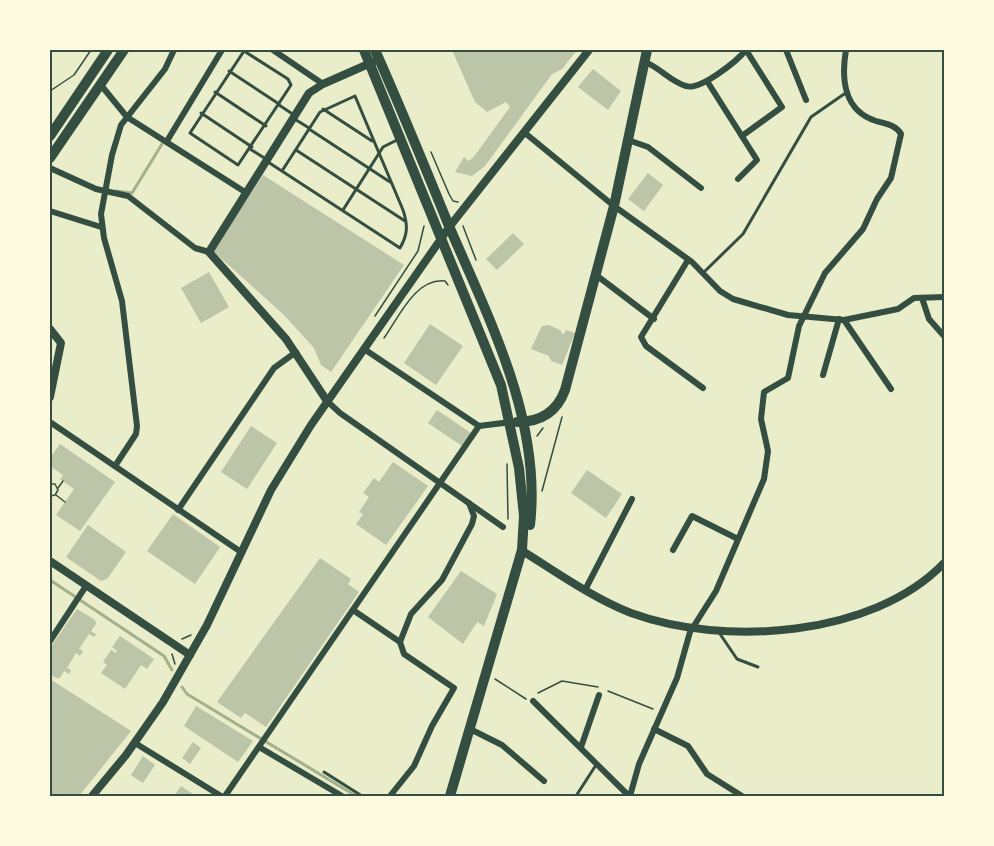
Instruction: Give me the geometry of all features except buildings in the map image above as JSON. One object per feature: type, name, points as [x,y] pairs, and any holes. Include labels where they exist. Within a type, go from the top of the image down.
[{"type":"highway","points":[[50,136],[108,50]]},
{"type":"highway","points":[[50,159],[124,50]]},
{"type":"highway","points":[[364,50],[375,57],[450,226],[498,344],[523,422],[531,497],[524,552],[450,796]]},
{"type":"highway","points":[[511,422],[523,422],[548,414],[562,397],[614,206],[647,50]]},
{"type":"highway","points":[[375,57],[401,139],[501,385],[511,422],[524,516],[524,540],[519,566]]},
{"type":"street","points":[[115,466],[136,434],[137,426],[122,301],[101,226],[105,191],[116,141],[127,117],[165,69],[174,50]]},
{"type":"street","points":[[167,141],[222,50]]},
{"type":"street","points":[[273,50],[323,84]]},
{"type":"street","points":[[92,796],[157,712],[190,655],[282,470],[327,401],[441,238],[589,50]]},
{"type":"street","points":[[645,62],[687,87],[699,86],[746,50],[782,107],[742,136]]},
{"type":"street","points":[[786,50],[806,100]]},
{"type":"street","points":[[533,699],[630,796],[637,770],[677,678],[692,627],[716,591],[766,470],[768,451],[761,418],[762,396],[767,388],[788,378],[800,326],[825,273],[863,229],[877,199],[893,173],[902,140],[900,132],[895,127],[864,117],[857,111],[847,92],[843,75],[846,50]]},
{"type":"street","points":[[209,252],[309,93],[375,57]]},
{"type":"street","points":[[707,81],[757,160],[738,179]]},
{"type":"street","points":[[100,84],[127,117],[245,192]]},
{"type":"street","points":[[525,134],[614,206],[688,260],[720,291],[733,299],[788,315],[842,320],[898,309],[914,298],[945,297]]},
{"type":"street","points":[[628,140],[648,147],[702,188]]},
{"type":"street","points":[[50,168],[105,191],[132,198],[195,248],[209,252],[296,352],[327,401],[340,413],[469,503],[505,525]]},
{"type":"street","points":[[50,211],[101,226]]},
{"type":"street","points":[[688,260],[641,337],[644,343],[703,388]]},
{"type":"street","points":[[596,275],[654,319]]},
{"type":"street","points":[[922,298],[929,319],[945,336]]},
{"type":"street","points":[[823,375],[842,320]]},
{"type":"street","points":[[842,320],[891,389]]},
{"type":"street","points":[[50,329],[61,343],[50,398]]},
{"type":"street","points":[[364,349],[479,426],[511,422]]},
{"type":"street","points":[[178,510],[274,368],[296,352]]},
{"type":"street","points":[[50,422],[240,552]]},
{"type":"street","points":[[135,743],[223,796],[479,426]]},
{"type":"street","points":[[585,590],[632,499]]},
{"type":"street","points":[[400,642],[411,614],[442,580],[472,525],[474,516],[469,503]]},
{"type":"street","points":[[673,550],[692,516],[738,539]]},
{"type":"street","points":[[524,552],[585,590],[636,614],[692,627],[717,630],[783,629],[867,611],[907,595],[945,563]]},
{"type":"street","points":[[50,561],[83,590],[190,655]]},
{"type":"street","points":[[50,641],[83,590]]},
{"type":"street","points":[[353,610],[400,642],[404,654],[454,688],[432,726],[414,766],[390,796]]},
{"type":"street","points":[[580,747],[599,695]]},
{"type":"street","points":[[470,729],[498,742],[544,781]]},
{"type":"street","points":[[654,729],[688,746],[707,774],[741,796]]},
{"type":"street","points":[[259,747],[342,796]]},
{"type":"lane","points":[[244,51],[288,79],[291,85],[266,126],[238,165],[192,136],[190,132],[215,92],[244,51]]},
{"type":"lane","points":[[229,71],[279,105],[309,129],[391,183]]},
{"type":"lane","points":[[215,92],[266,126]]},
{"type":"lane","points":[[703,273],[743,234],[811,117],[847,92]]},
{"type":"lane","points":[[201,113],[282,171],[400,248],[407,234],[406,222],[356,96],[323,109],[282,171]]},
{"type":"lane","points":[[323,109],[374,142]]},
{"type":"lane","points":[[342,210],[386,145],[401,139]]},
{"type":"lane","points":[[296,150],[406,222]]},
{"type":"lane","points":[[717,630],[737,659],[758,667]]},
{"type":"lane","points":[[576,796],[597,764]]},
{"type":"lane","points":[[324,772],[362,796]]},
{"type":"path","points":[[50,91],[74,75],[91,50]]},
{"type":"path","points":[[370,324],[413,260],[422,242]]},
{"type":"path","points":[[378,346],[424,284],[445,281],[451,287]]},
{"type":"path","points":[[540,500],[562,416],[554,421]]},
{"type":"path","points":[[539,431],[547,425]]},
{"type":"path","points":[[505,525],[508,496],[506,454]]},
{"type":"path","points":[[55,495],[63,481]]},
{"type":"path","points":[[50,484],[55,484],[58,489]]},
{"type":"path","points":[[50,496],[55,495],[65,502]]},
{"type":"path","points":[[170,652],[175,668]]},
{"type":"path","points":[[486,674],[533,699],[551,685],[568,681],[592,685],[662,712]]},
{"type":"waterway","points":[[116,191],[132,193],[162,144]]},
{"type":"waterway","points":[[50,580],[164,656],[172,670]]},
{"type":"waterway","points":[[182,687],[187,694],[356,796]]}]
